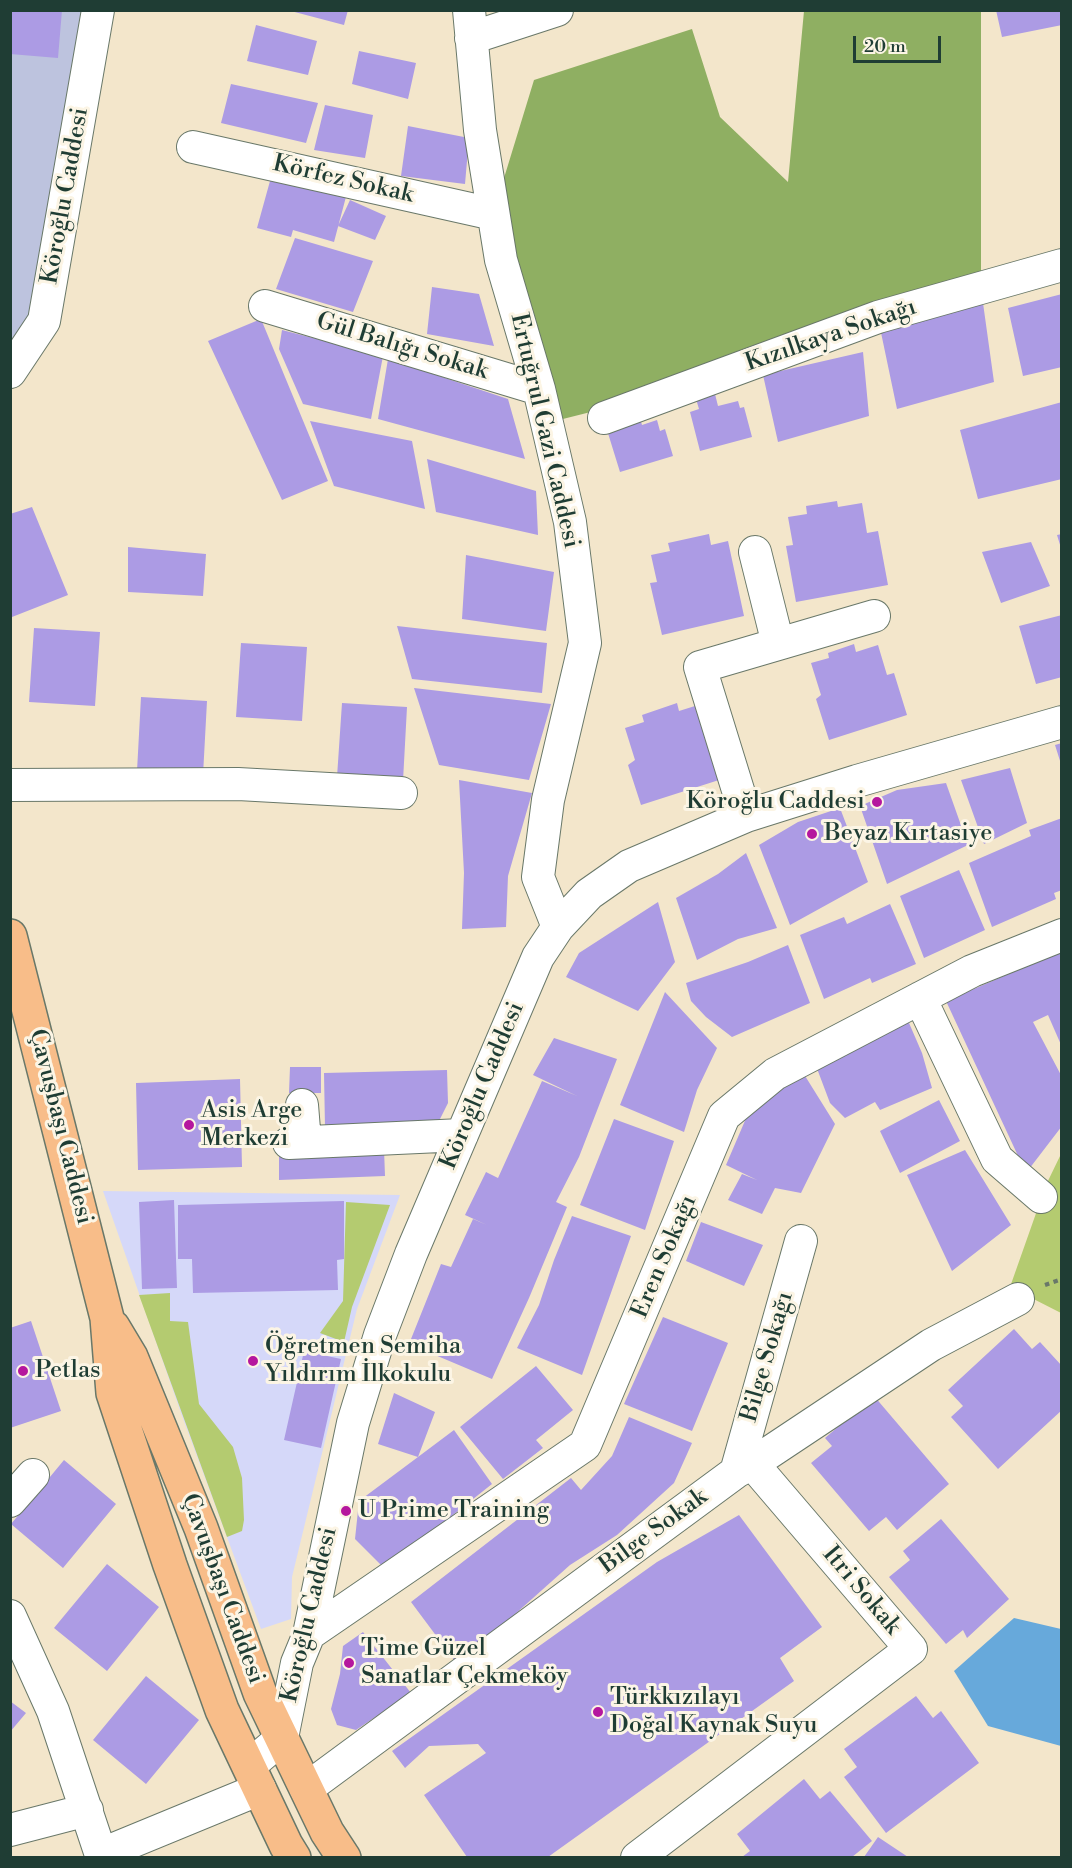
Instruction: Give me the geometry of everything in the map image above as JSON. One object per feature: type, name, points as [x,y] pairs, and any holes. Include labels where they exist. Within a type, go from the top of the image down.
[{"type":"main road","name":"Çavuşbaşı Caddesi","points":[[13,950],[107,1318],[113,1393],[170,1565],[222,1710],[286,1845],[294,1857]]},
{"type":"main road","name":"Çavuşbaşı Caddesi","points":[[107,1318],[131,1357],[201,1528],[260,1693],[327,1832],[344,1857]]},
{"type":"street","name":"Köroğlu Caddesi","points":[[10,372],[44,321],[98,10]]},
{"type":"street","name":"Ertuğrul Gazi Caddesi","points":[[557,10],[470,24],[480,130],[501,260],[539,389],[570,522],[585,643],[548,800],[538,877],[558,927]]},
{"type":"street","name":"Körfez Sokak","points":[[193,147],[493,214]]},
{"type":"street","name":"Kızılkaya Sokağı","points":[[604,418],[878,317],[1062,265]]},
{"type":"street","name":"Gül Balığı Sokak","points":[[265,306],[539,389]]},
{"type":"street","points":[[755,552],[778,644]]},
{"type":"street","points":[[746,816],[700,667],[874,616]]},
{"type":"street","name":"Köroğlu Caddesi","points":[[282,1738],[297,1663],[309,1634],[353,1423],[380,1335],[411,1254],[538,957],[558,927],[589,894],[629,866],[746,816],[857,781],[1062,722]]},
{"type":"street","points":[[10,784],[238,784],[401,793]]},
{"type":"street","name":"Eren Sokağı","points":[[309,1634],[585,1445],[724,1116],[775,1074],[972,971],[1062,935]]},
{"type":"street","points":[[920,998],[997,1159],[1041,1197]]},
{"type":"street","points":[[302,1106],[297,1142],[462,1135]]},
{"type":"street","name":"Bilge Sokağı","points":[[744,1468],[801,1241]]},
{"type":"street","name":"Bilge Sokak","points":[[306,1789],[744,1468],[931,1345],[1018,1299]]},
{"type":"street","name":"Itri Sokak","points":[[655,1853],[911,1649],[744,1468]]},
{"type":"street","points":[[10,1501],[33,1475]]},
{"type":"street","points":[[11,1616],[52,1711],[102,1856],[254,1778],[282,1738]]},
{"type":"street","points":[[10,1830],[87,1810]]},
{"type":"shaded area","points":[[11,11],[98,11],[44,321],[11,372]]},
{"type":"shaded area","name":"Öğretmen Semiha Yıldırım İlkokulu","points":[[103,1191],[400,1195],[357,1309],[292,1577],[291,1619],[261,1629],[181,1413]]},
{"type":"green space","points":[[804,11],[981,11],[981,278],[666,393],[547,423],[493,214],[534,80],[692,29],[720,117],[788,182]]},
{"type":"green space","points":[[1061,1154],[1061,1313],[1010,1287],[1046,1185]]},
{"type":"green space","points":[[346,1202],[390,1205],[352,1307],[344,1342],[320,1333],[343,1301]]},
{"type":"green space","points":[[170,1293],[170,1321],[188,1322],[199,1404],[233,1447],[242,1478],[244,1520],[242,1531],[227,1537],[139,1295]]},
{"type":"water","points":[[1014,1618],[1061,1629],[1061,1746],[988,1726],[954,1671]]},
{"type":"building","points":[[10,10],[62,10],[58,58],[10,54]]},
{"type":"building","points":[[287,10],[348,10],[344,25]]},
{"type":"building","points":[[996,10],[1062,10],[1062,25],[1002,37]]},
{"type":"building","points":[[256,25],[317,41],[308,75],[247,61]]},
{"type":"building","points":[[359,51],[416,63],[408,99],[352,84]]},
{"type":"building","points":[[231,84],[318,103],[306,143],[221,123]]},
{"type":"building","points":[[325,105],[373,115],[365,158],[314,150]]},
{"type":"building","points":[[408,126],[469,138],[465,184],[401,176]]},
{"type":"building","points":[[305,180],[347,193],[334,242],[293,230],[291,237],[257,228],[270,181],[303,188]]},
{"type":"building","points":[[350,200],[386,216],[375,240],[338,226]]},
{"type":"building","points":[[295,238],[373,261],[353,312],[276,289]]},
{"type":"building","points":[[432,287],[479,294],[494,346],[427,334]]},
{"type":"building","points":[[1062,294],[1062,367],[1023,376],[1008,308]]},
{"type":"building","points":[[983,303],[994,382],[897,409],[879,323]]},
{"type":"building","points":[[261,319],[328,481],[282,500],[208,341]]},
{"type":"building","points":[[282,330],[383,356],[371,419],[303,404],[279,349]]},
{"type":"building","points":[[863,352],[869,416],[778,442],[763,375]]},
{"type":"building","points":[[388,359],[508,399],[525,459],[378,419]]},
{"type":"building","points":[[715,394],[718,406],[738,401],[740,408],[744,407],[752,437],[700,451],[690,412],[699,409],[696,399]]},
{"type":"building","points":[[1062,402],[1062,479],[978,499],[960,430]]},
{"type":"building","points":[[638,412],[642,425],[657,420],[660,431],[665,429],[673,456],[620,472],[607,430]]},
{"type":"building","points":[[310,421],[412,441],[425,509],[334,486]]},
{"type":"building","points":[[427,459],[536,491],[538,535],[436,512]]},
{"type":"building","points":[[837,501],[838,507],[862,503],[867,533],[878,531],[888,585],[796,602],[786,546],[793,545],[788,517],[807,514],[806,506]]},
{"type":"building","points":[[32,507],[68,595],[12,617],[10,514]]},
{"type":"building","points":[[709,534],[711,545],[728,541],[744,616],[662,635],[650,583],[657,582],[651,555],[670,551],[668,543]]},
{"type":"building","points":[[1062,534],[1062,548],[1061,548],[1057,535]]},
{"type":"building","points":[[1031,542],[1050,586],[1001,603],[982,552]]},
{"type":"building","points":[[128,547],[206,554],[203,596],[128,592]]},
{"type":"building","points":[[466,555],[554,572],[546,631],[462,619]]},
{"type":"building","points":[[1062,615],[1062,677],[1036,684],[1019,626]]},
{"type":"building","points":[[397,626],[547,643],[542,693],[412,679]]},
{"type":"building","points":[[34,628],[100,632],[95,706],[29,702]]},
{"type":"building","points":[[241,643],[307,647],[302,721],[236,717]]},
{"type":"building","points":[[854,644],[856,652],[878,645],[887,675],[894,673],[907,715],[829,740],[816,699],[821,695],[811,663],[829,658],[828,653]]},
{"type":"building","points":[[414,688],[551,704],[529,780],[439,765]]},
{"type":"building","points":[[141,697],[207,701],[203,775],[137,771]]},
{"type":"building","points":[[342,703],[407,707],[403,781],[337,777]]},
{"type":"building","points":[[677,703],[679,711],[695,706],[719,780],[641,805],[628,765],[635,760],[625,728],[644,722],[642,715]]},
{"type":"building","points":[[1062,743],[1062,764],[1061,764],[1055,745]]},
{"type":"building","points":[[1010,768],[1027,823],[984,844],[961,780]]},
{"type":"building","points":[[459,780],[532,793],[508,876],[506,927],[462,929],[464,873]]},
{"type":"building","points":[[946,783],[968,845],[887,884],[860,806],[897,790]]},
{"type":"building","points":[[840,808],[868,882],[790,925],[759,845],[798,822]]},
{"type":"building","points":[[1062,818],[1062,890],[1054,893],[1056,899],[992,927],[969,863],[1031,836],[1029,830]]},
{"type":"building","points":[[746,853],[777,928],[738,939],[697,960],[676,898],[718,874]]},
{"type":"building","points":[[959,870],[985,930],[924,958],[900,896]]},
{"type":"building","points":[[658,902],[675,962],[638,1011],[566,977],[579,953]]},
{"type":"building","points":[[890,904],[916,964],[872,983],[870,978],[824,999],[800,935],[844,917],[847,924]]},
{"type":"building","points":[[788,945],[810,1003],[732,1037],[706,1017],[691,1001],[686,983],[748,962]]},
{"type":"building","points":[[1062,951],[1062,1047],[1048,1015],[1033,1022],[1062,1077],[1062,1126],[1026,1173],[946,1001]]},
{"type":"building","points":[[665,992],[717,1048],[697,1090],[684,1132],[620,1105]]},
{"type":"building","points":[[906,1016],[922,1053],[932,1088],[880,1110],[875,1102],[845,1118],[830,1103],[813,1058]]},
{"type":"building","points":[[554,1038],[617,1059],[579,1157],[556,1202],[567,1207],[492,1379],[409,1344],[441,1264],[451,1267],[473,1219],[487,1225],[465,1215],[486,1172],[498,1178],[542,1081],[577,1096],[533,1075]]},
{"type":"building","points":[[797,1063],[835,1124],[801,1193],[775,1188],[762,1214],[728,1200],[742,1174],[757,1180],[726,1165],[747,1116]]},
{"type":"building","points":[[290,1067],[321,1067],[321,1093],[289,1093]]},
{"type":"building","points":[[447,1070],[448,1103],[437,1125],[325,1127],[324,1073]]},
{"type":"building","name":"Asis Arge Merkezi","points":[[240,1079],[242,1167],[138,1170],[136,1083]]},
{"type":"building","points":[[939,1100],[960,1141],[900,1173],[880,1131]]},
{"type":"building","points":[[614,1119],[674,1141],[645,1230],[580,1205]]},
{"type":"building","points":[[384,1149],[385,1176],[279,1180],[279,1153]]},
{"type":"building","points":[[965,1150],[1011,1225],[952,1271],[907,1175]]},
{"type":"building","points":[[174,1200],[177,1288],[142,1289],[139,1202]]},
{"type":"building","points":[[344,1201],[344,1259],[337,1260],[338,1290],[193,1293],[192,1259],[178,1259],[178,1205]]},
{"type":"building","points":[[572,1216],[631,1236],[582,1375],[517,1348],[539,1305]]},
{"type":"building","points":[[701,1222],[763,1245],[744,1286],[686,1261]]},
{"type":"building","points":[[663,1317],[728,1343],[692,1431],[624,1404]]},
{"type":"building","points":[[31,1321],[61,1411],[10,1428],[10,1328]]},
{"type":"building","points":[[1014,1329],[1032,1349],[1040,1342],[1062,1366],[1062,1410],[998,1469],[951,1417],[963,1406],[948,1390]]},
{"type":"building","points":[[304,1351],[341,1359],[321,1448],[284,1440]]},
{"type":"building","points":[[536,1366],[573,1410],[536,1440],[543,1448],[503,1479],[460,1427]]},
{"type":"building","points":[[394,1393],[435,1412],[418,1457],[378,1444]]},
{"type":"building","points":[[874,1396],[949,1484],[897,1530],[886,1517],[869,1531],[811,1463],[832,1446],[825,1438]]},
{"type":"building","points":[[629,1417],[692,1443],[674,1483],[617,1535],[570,1565],[495,1632],[455,1661],[411,1602],[571,1478],[581,1490],[612,1456]]},
{"type":"building","points":[[454,1430],[492,1484],[385,1569],[355,1539],[359,1501]]},
{"type":"building","points":[[64,1460],[116,1504],[63,1568],[11,1524]]},
{"type":"building","name":"Türkkızılayı Doğal Kaynak Suyu","points":[[739,1515],[822,1627],[780,1658],[794,1681],[548,1857],[467,1857],[424,1795],[486,1753],[478,1744],[429,1746],[405,1768],[392,1751],[657,1562]]},
{"type":"building","points":[[941,1519],[1009,1599],[967,1638],[963,1630],[946,1644],[889,1577],[910,1560],[903,1551]]},
{"type":"building","points":[[107,1564],[159,1607],[107,1671],[54,1628]]},
{"type":"building","points":[[363,1632],[411,1693],[356,1730],[337,1725],[331,1709],[340,1674],[343,1646]]},
{"type":"building","points":[[146,1676],[199,1720],[146,1784],[93,1740]]},
{"type":"building","points":[[916,1696],[933,1718],[941,1711],[979,1763],[886,1833],[844,1777],[857,1767],[844,1749]]},
{"type":"building","points":[[10,1701],[26,1713],[10,1732]]},
{"type":"building","points":[[804,1779],[820,1799],[830,1791],[872,1841],[852,1857],[742,1857],[750,1851],[737,1834]]},
{"type":"building","points":[[878,1837],[908,1857],[864,1857]]},
{"type":"place","name":"Köroğlu Caddesi","points":[[877,802]]},
{"type":"place","name":"Beyaz Kırtasiye","points":[[812,834]]},
{"type":"place","name":"Asis Arge Merkezi","points":[[189,1125]]},
{"type":"place","name":"Öğretmen Semiha Yıldırım İlkokulu","points":[[253,1361]]},
{"type":"place","name":"Petlas","points":[[23,1371]]},
{"type":"place","name":"U Prime Training","points":[[346,1511]]},
{"type":"place","name":"Time Güzel Sanatlar Çekmeköy","points":[[349,1663]]},
{"type":"place","name":"Türkkızılayı Doğal Kaynak Suyu","points":[[598,1712]]}]
